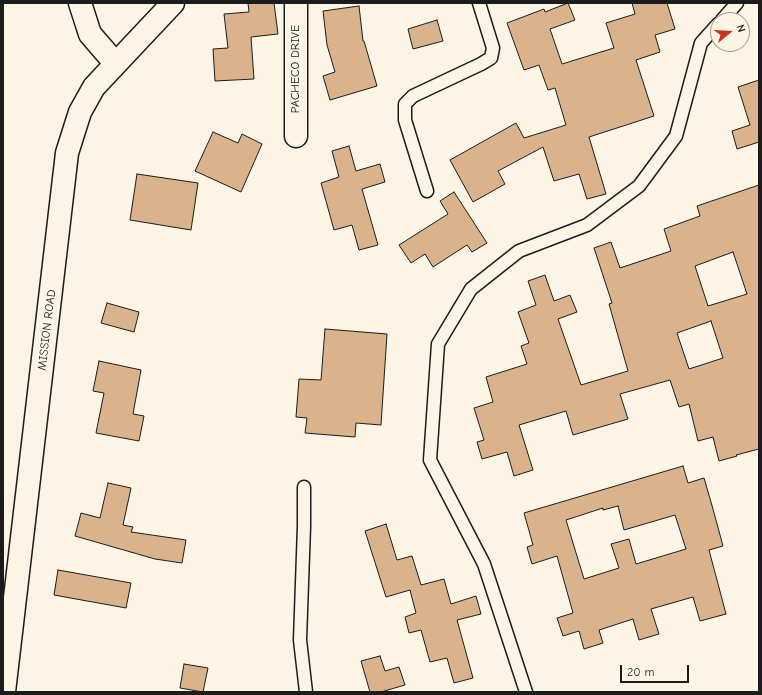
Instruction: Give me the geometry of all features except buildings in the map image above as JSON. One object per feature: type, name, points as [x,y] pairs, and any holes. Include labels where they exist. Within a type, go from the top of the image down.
[{"type":"street","points":[[80,3],[90,34],[115,63]]},
{"type":"street","name":"MISSION ROAD","points":[[4,692],[67,153],[80,112],[94,86],[173,3]]},
{"type":"street","name":"PACHECO DRIVE","points":[[296,3],[296,136]]},
{"type":"lane","points":[[427,191],[405,120],[405,104],[413,96],[481,64],[490,58],[493,48],[479,3]]},
{"type":"lane","points":[[729,12],[737,3]]},
{"type":"lane","points":[[526,692],[484,564],[430,460],[438,344],[471,289],[519,251],[587,225],[639,186],[676,136],[701,42],[710,32]]},
{"type":"lane","points":[[304,487],[300,640],[306,692]]}]
